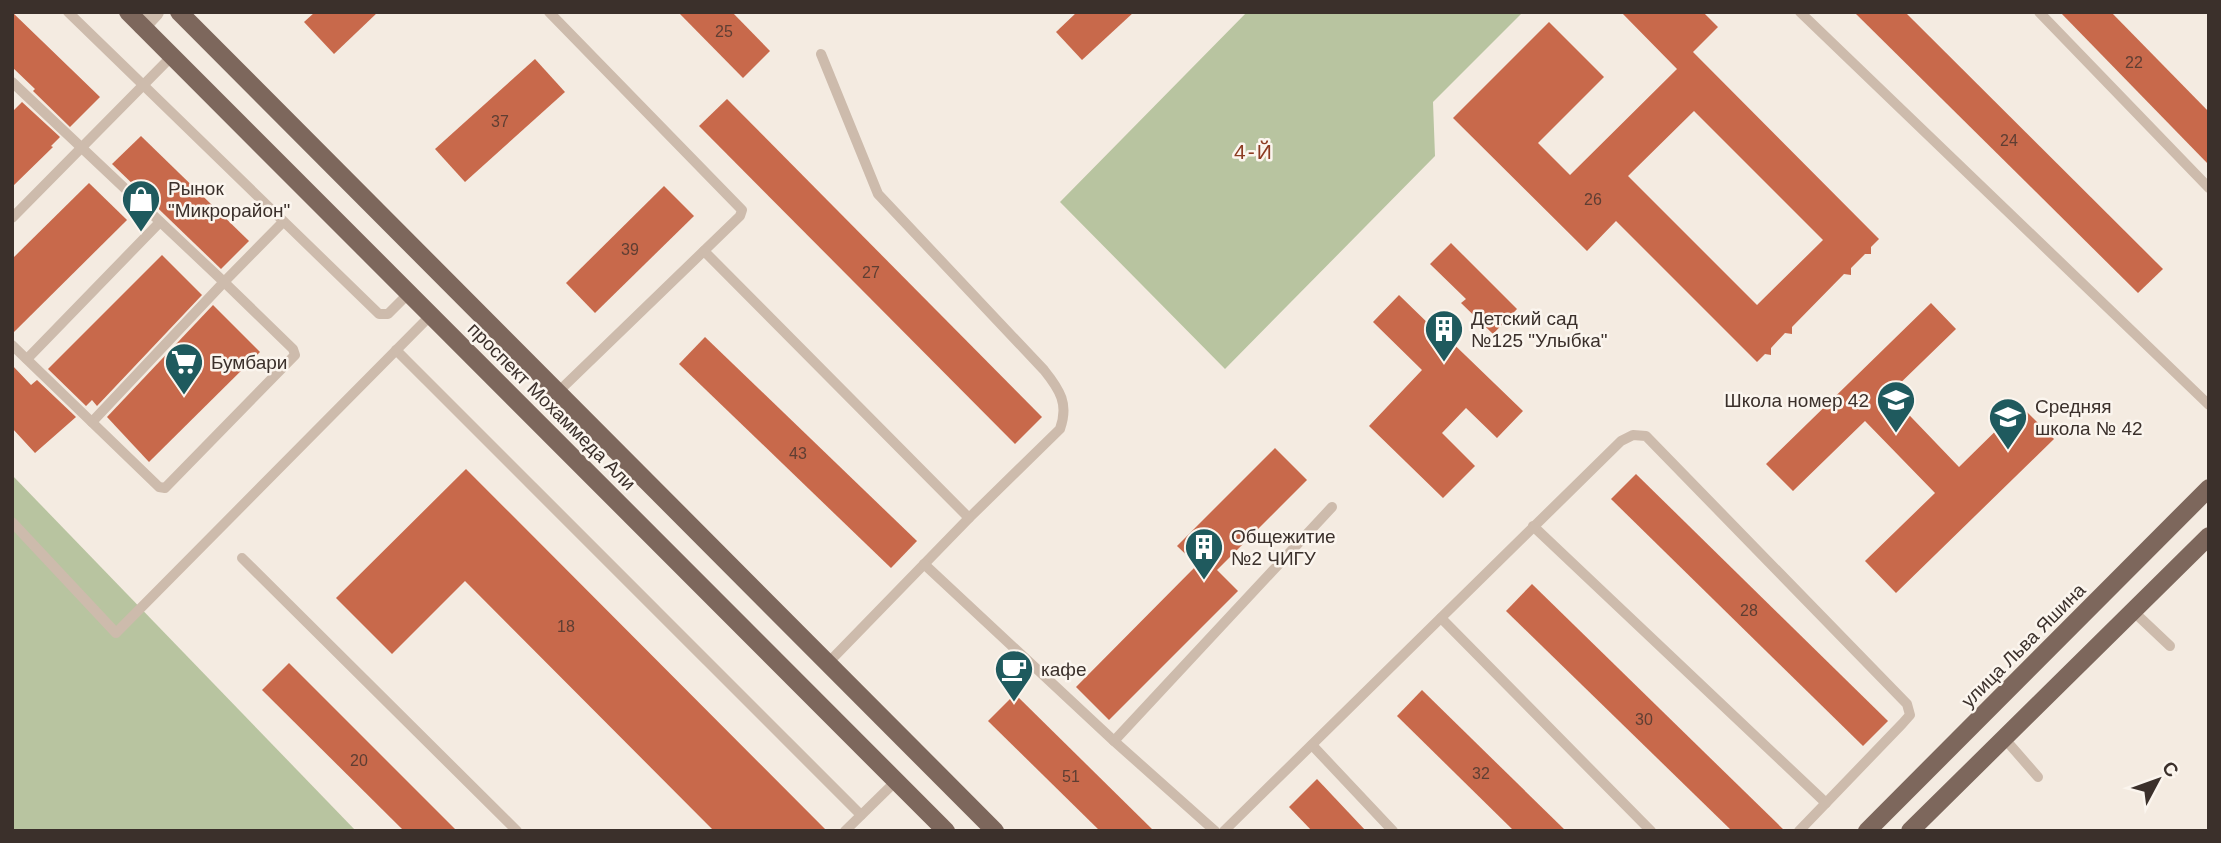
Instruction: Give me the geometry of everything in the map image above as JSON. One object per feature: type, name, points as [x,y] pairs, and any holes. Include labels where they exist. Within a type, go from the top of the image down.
[{"type":"main road","name":"проспект Мохаммеда Али","points":[[128,12],[946,831]]},
{"type":"main road","name":"проспект Мохаммеда Али","points":[[178,12],[995,831]]},
{"type":"main road","name":"улица Льва Яшина","points":[[1867,831],[2209,488]]},
{"type":"main road","points":[[1910,831],[2209,536]]},
{"type":"street","points":[[142,26],[155,12]]},
{"type":"lane","points":[[68,12],[379,314],[388,314],[410,293]]},
{"type":"lane","points":[[549,12],[740,207],[740,216],[559,391]]},
{"type":"lane","points":[[1800,12],[2209,405]]},
{"type":"lane","points":[[2039,12],[2209,188]]},
{"type":"lane","points":[[821,54],[878,194],[1044,370],[1060,390],[1064,401],[1064,418],[1060,429],[828,663]]},
{"type":"lane","points":[[12,218],[172,56]]},
{"type":"lane","points":[[12,82],[224,282],[293,349],[295,355],[165,488],[159,487],[12,345]]},
{"type":"lane","points":[[27,359],[160,222]]},
{"type":"lane","points":[[92,422],[283,222]]},
{"type":"lane","points":[[704,251],[970,518]]},
{"type":"lane","points":[[12,522],[116,634],[431,315]]},
{"type":"lane","points":[[396,350],[861,815]]},
{"type":"lane","points":[[1224,831],[1533,526],[1621,441],[1633,435],[1646,436],[1908,704],[1910,715],[1799,831]]},
{"type":"lane","points":[[1114,741],[1332,507]]},
{"type":"lane","points":[[1533,526],[1826,803]]},
{"type":"lane","points":[[242,558],[517,831]]},
{"type":"lane","points":[[925,564],[1214,831]]},
{"type":"lane","points":[[2134,612],[2170,646]]},
{"type":"lane","points":[[1441,618],[1651,831]]},
{"type":"lane","points":[[2004,738],[2038,777]]},
{"type":"lane","points":[[1312,745],[1392,831]]},
{"type":"lane","points":[[845,831],[896,780]]},
{"type":"green space","points":[[1247,12],[1523,12],[1433,102],[1435,156],[1225,369],[1060,202]]},
{"type":"green space","points":[[12,475],[356,831],[12,831]]},
{"type":"building","points":[[12,12],[100,97],[70,127],[12,67]]},
{"type":"building","points":[[315,12],[378,12],[334,54],[304,22]]},
{"type":"building","points":[[678,12],[732,12],[770,51],[743,78]]},
{"type":"building","points":[[1077,12],[1134,12],[1082,60],[1056,32]]},
{"type":"building","points":[[1621,12],[1703,12],[1718,27],[1693,52],[1879,239],[1871,247],[1871,254],[1865,254],[1851,268],[1851,275],[1844,274],[1792,327],[1792,334],[1785,333],[1771,348],[1771,355],[1765,354],[1757,362],[1616,221],[1587,251],[1453,118],[1549,22],[1604,77],[1538,143],[1570,175],[1677,69]],"holes":[[[1694,111],[1823,240],[1757,305],[1628,176]]]},
{"type":"building","points":[[1854,12],[1905,12],[2163,269],[2138,293]]},
{"type":"building","points":[[2060,12],[2111,12],[2209,112],[2209,165]]},
{"type":"building","points":[[535,59],[565,92],[465,182],[435,149]]},
{"type":"building","points":[[727,99],[1042,417],[1015,444],[699,126]]},
{"type":"building","points":[[22,102],[60,137],[12,187],[12,112]]},
{"type":"building","points":[[141,136],[249,241],[221,269],[112,164]]},
{"type":"building","points":[[89,183],[127,220],[12,334],[12,259]]},
{"type":"building","points":[[664,186],[694,216],[595,313],[566,283]]},
{"type":"building","points":[[1451,243],[1517,309],[1493,334],[1461,303],[1466,299],[1430,264]]},
{"type":"building","points":[[162,255],[202,295],[97,406],[92,400],[86,406],[48,369]]},
{"type":"building","name":"Детский сад №125 \"Улыбка\"","points":[[1399,295],[1523,411],[1497,438],[1466,408],[1442,433],[1475,466],[1443,498],[1369,426],[1422,370],[1373,322]]},
{"type":"building","name":"Средняя школа № 42","points":[[1931,303],[1956,329],[1889,394],[1959,467],[2021,406],[2054,439],[1896,593],[1865,561],[1935,493],[1865,421],[1793,491],[1766,464]]},
{"type":"building","points":[[213,305],[260,352],[149,462],[107,417]]},
{"type":"building","points":[[705,337],[917,541],[891,568],[679,364]]},
{"type":"building","points":[[12,365],[31,385],[37,380],[76,417],[35,453],[12,428]]},
{"type":"building","name":"Общежитие №2 ЧИГУ","points":[[1275,448],[1307,480],[1217,570],[1238,591],[1109,720],[1076,687],[1197,565],[1177,546]]},
{"type":"building","points":[[466,469],[827,831],[714,831],[465,581],[392,654],[336,598]]},
{"type":"building","points":[[1636,474],[1888,721],[1863,746],[1611,499]]},
{"type":"building","points":[[1532,584],[1785,831],[1732,831],[1506,611]]},
{"type":"building","points":[[289,663],[457,831],[404,831],[262,690]]},
{"type":"building","points":[[1422,690],[1566,831],[1514,831],[1397,716]]},
{"type":"building","points":[[1015,694],[1154,831],[1100,831],[988,721]]},
{"type":"building","points":[[1317,779],[1366,831],[1312,831],[1289,807]]},
{"type":"place","name":"Рынок \"Микрорайон\"","points":[[141,233]]},
{"type":"place","name":"Детский сад №125 \"Улыбка\"","points":[[1444,363]]},
{"type":"place","name":"Бумбари","points":[[184,396]]},
{"type":"place","name":"Школа номер 42","points":[[1896,434]]},
{"type":"place","name":"Средняя школа № 42","points":[[2008,451]]},
{"type":"place","name":"Общежитие №2 ЧИГУ","points":[[1204,581]]},
{"type":"place","name":"кафе","points":[[1014,703]]},
{"type":"district","name":"4-Й","points":[[1254,152]]}]
